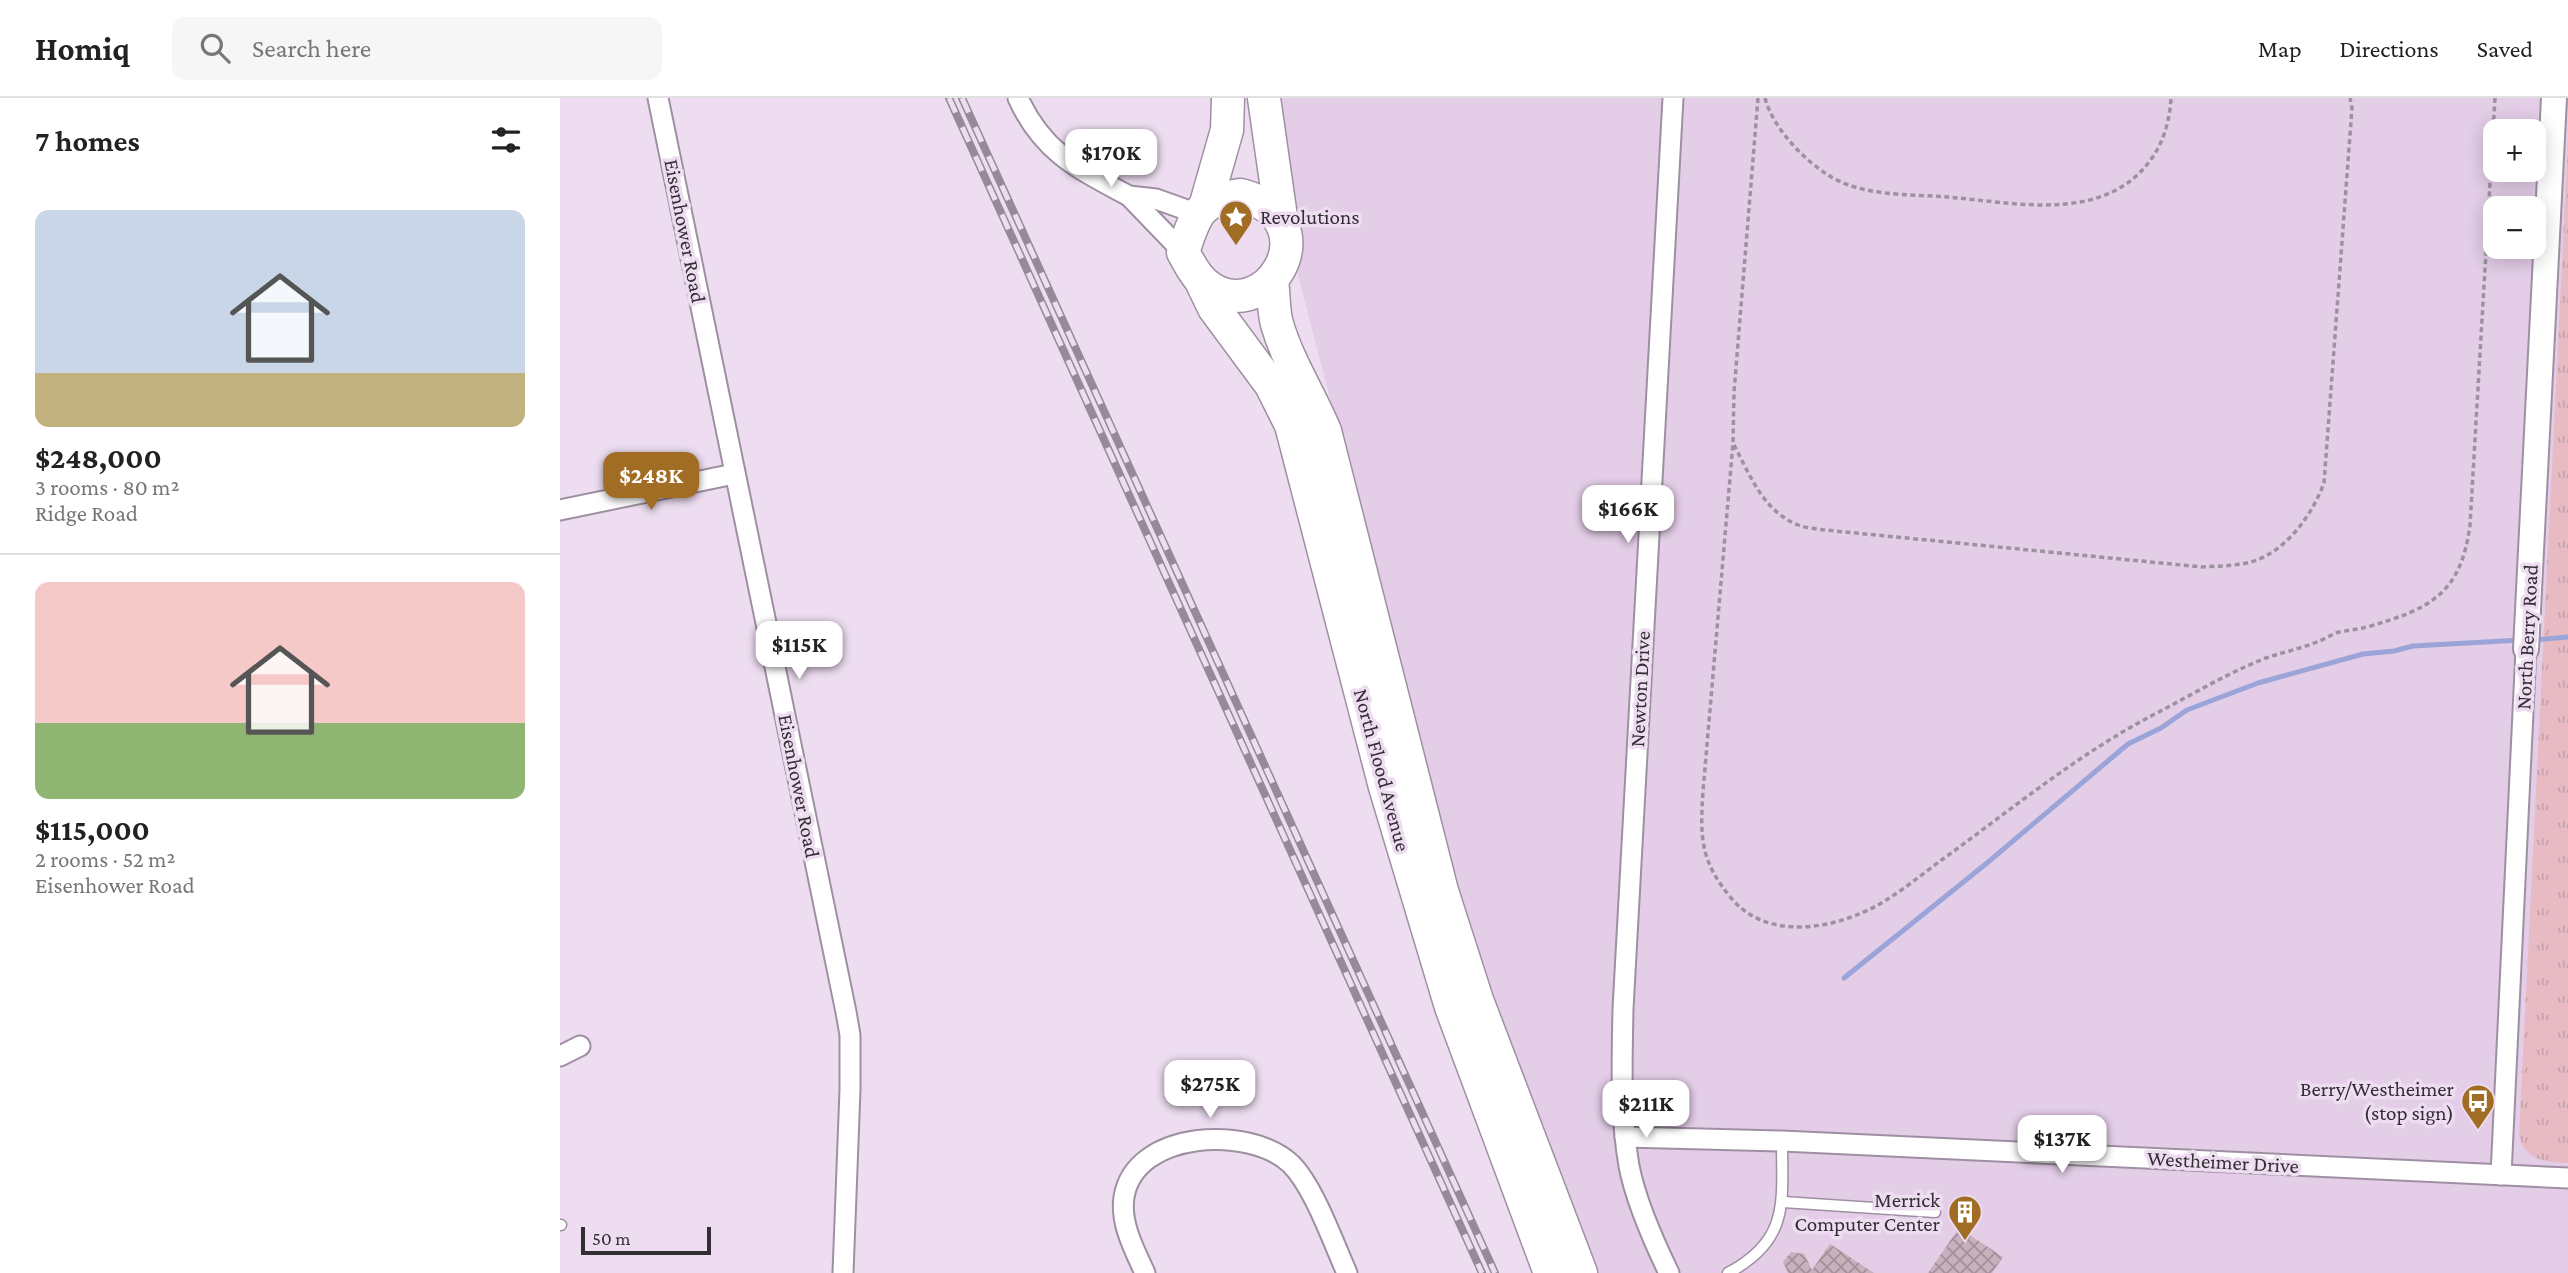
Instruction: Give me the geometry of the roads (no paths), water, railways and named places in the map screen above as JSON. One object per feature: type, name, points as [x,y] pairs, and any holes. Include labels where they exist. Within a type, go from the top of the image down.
[{"type":"main road","points":[[1228,98],[1227,130],[1201,211],[1190,227],[1191,265],[1219,293],[1234,296],[1250,294],[1266,286],[1278,274],[1286,258],[1287,241],[1282,224],[1264,98]]},
{"type":"main road","points":[[1201,211],[1224,197],[1241,195],[1258,200],[1272,210],[1282,224]]},
{"type":"main road","name":"North Flood Avenue","points":[[1191,265],[1214,308],[1271,385],[1291,425],[1385,787],[1448,995],[1490,1117],[1550,1273]]},
{"type":"main road","name":"North Flood Avenue","points":[[1272,280],[1276,321],[1285,350],[1313,401],[1325,431],[1442,891],[1477,1000],[1581,1273]]},
{"type":"street","name":"Eisenhower Road","points":[[658,98],[850,1035],[843,1273]]},
{"type":"street","points":[[1018,98],[1041,139],[1072,164],[1129,196],[1191,265]]},
{"type":"street","name":"Newton Drive","points":[[1669,1273],[1637,1195],[1629,1168],[1622,1100],[1623,1002],[1673,98]]},
{"type":"street","name":"North Berry Road","points":[[2501,1175],[2554,98]]},
{"type":"street","points":[[1129,196],[1156,199],[1201,211]]},
{"type":"street","points":[[560,510],[734,474]]},
{"type":"street","points":[[560,1056],[580,1046]]},
{"type":"street","name":"Westheimer Drive","points":[[1625,1137],[1782,1141],[2568,1178]]},
{"type":"street","points":[[1145,1273],[1125,1222],[1124,1197],[1128,1183],[1142,1162],[1157,1153],[1172,1145],[1206,1140],[1256,1146],[1289,1162],[1307,1185],[1347,1273]]},
{"type":"lane","points":[[1732,1272],[1745,1264],[1768,1242],[1779,1221],[1783,1202],[1782,1141]]},
{"type":"lane","points":[[1783,1202],[1935,1212]]},
{"type":"waterway","points":[[2534,640],[2568,637]]},
{"type":"waterway","points":[[1844,978],[1987,863],[2128,744],[2161,728],[2187,710],[2258,683],[2363,654],[2413,646],[2521,640]]},
{"type":"railway","points":[[949,98],[1482,1273]]},
{"type":"railway","points":[[962,98],[1495,1273]]},
{"type":"place","name":"Revolutions","points":[[1236,247]]},
{"type":"place","name":"Berry/Westheimer (stop sign)","points":[[2478,1131]]},
{"type":"place","name":"Merrick Computer Center","points":[[1965,1242]]}]
